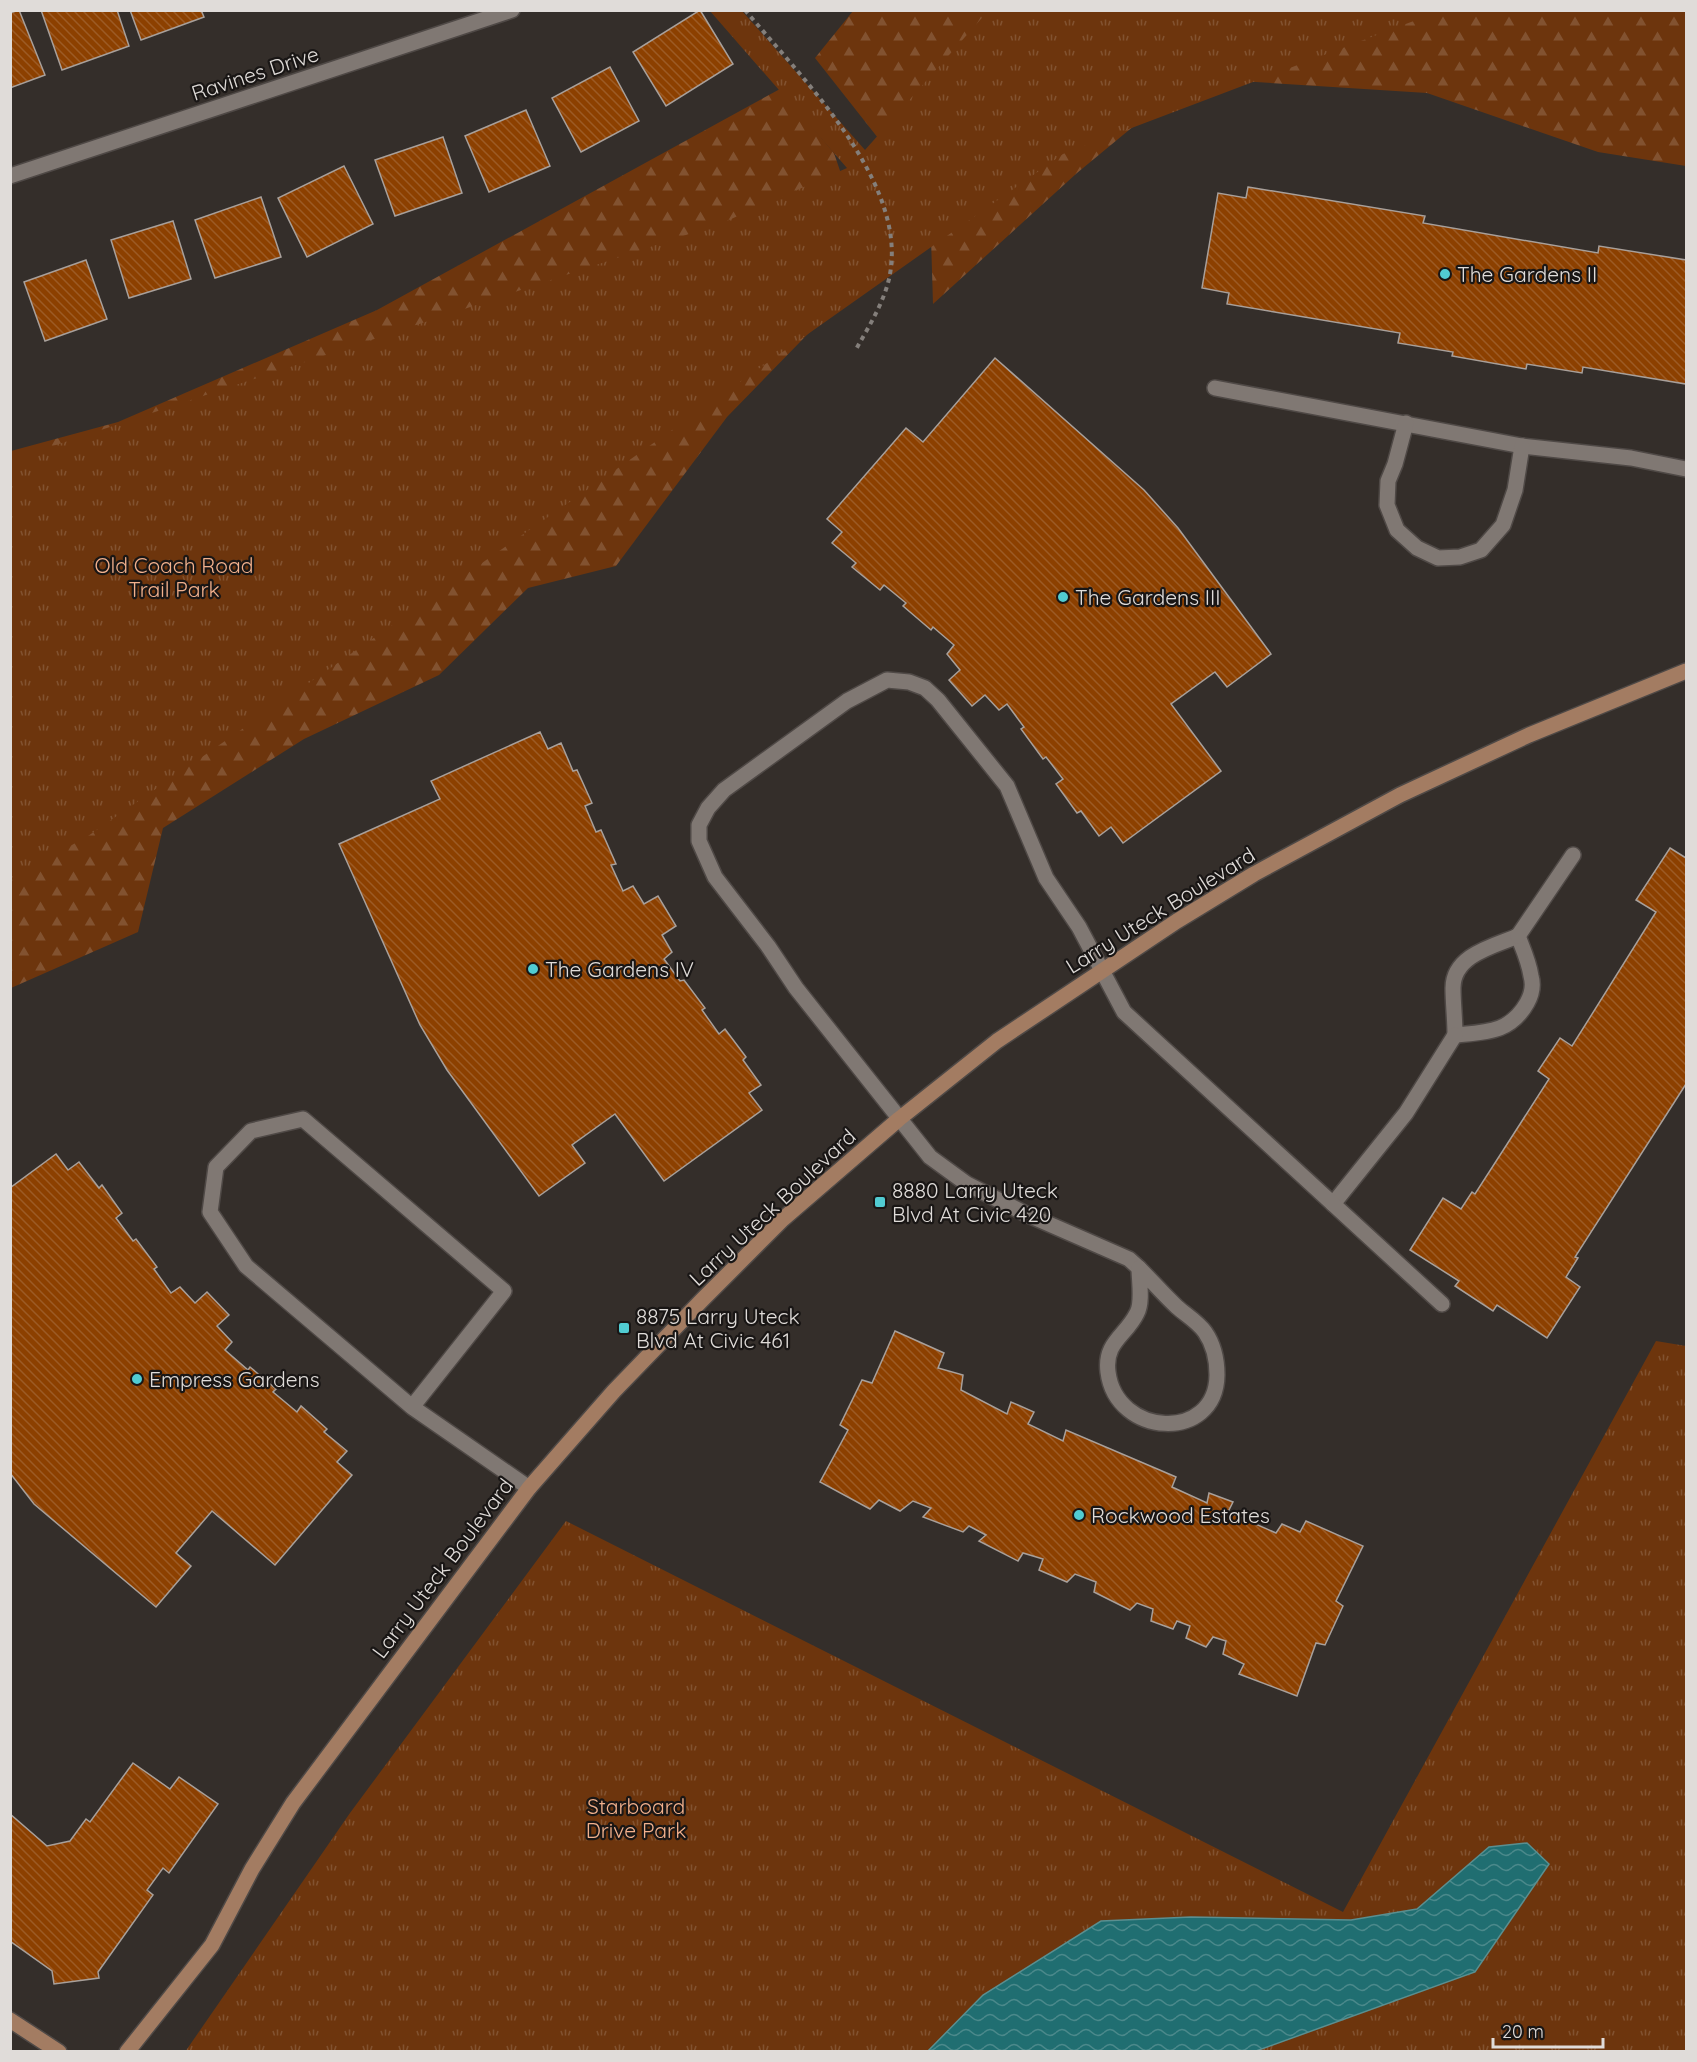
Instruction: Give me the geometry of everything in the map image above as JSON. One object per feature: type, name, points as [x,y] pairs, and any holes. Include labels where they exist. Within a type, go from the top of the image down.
[{"type":"main road","name":"Larry Uteck Boulevard","points":[[127,2052],[212,1945],[252,1869],[293,1803],[529,1488],[614,1391],[783,1219],[899,1119],[997,1041],[1177,921],[1254,874],[1400,795],[1529,735],[1686,670]]},
{"type":"main road","points":[[10,2020],[59,2052]]},
{"type":"street","name":"Ravines Drive","points":[[10,176],[512,10]]},
{"type":"street","points":[[1215,388],[1522,446],[1631,458],[1686,469]]},
{"type":"street","points":[[1406,423],[1388,481],[1387,505],[1398,530],[1417,548],[1438,558],[1460,557],[1481,550],[1503,525],[1515,490],[1522,446]]},
{"type":"street","points":[[1139,1268],[1139,1311],[1129,1326],[1115,1339],[1109,1353],[1108,1372],[1113,1390],[1122,1405],[1137,1417],[1154,1423],[1174,1424],[1192,1418],[1213,1400],[1217,1382],[1217,1363],[1213,1347],[1204,1330],[1165,1296],[1139,1268],[1129,1259],[1026,1214],[967,1184],[930,1157],[796,988],[768,946],[715,877],[699,841],[699,825],[708,808],[724,790],[847,701],[887,680],[909,682],[925,688],[938,700],[1007,786],[1046,878],[1079,927],[1124,1012],[1442,1304]]},
{"type":"street","points":[[1333,1204],[1406,1113],[1455,1035],[1452,986],[1457,972],[1466,959],[1518,936],[1573,855]]},
{"type":"street","points":[[1455,1035],[1504,1028],[1524,1009],[1533,988],[1532,976],[1518,936]]},
{"type":"street","points":[[412,1407],[504,1291],[303,1119],[251,1131],[216,1167],[210,1212],[246,1266],[412,1407],[529,1488]]},
{"type":"path","points":[[745,10],[823,103],[861,158],[882,197],[891,233],[891,267],[884,295],[855,351]]},
{"type":"green space","name":"Old Coach Road Trail Park","points":[[710,11],[742,11],[865,150],[988,11],[1440,11],[1063,154],[587,490],[88,836],[11,879],[11,460],[722,223],[847,168]]},
{"type":"green space","points":[[853,11],[1686,11],[1686,166],[1598,152],[1427,93],[1192,78],[1077,173],[933,304],[930,204],[815,58]]},
{"type":"green space","name":"Old Coach Road Trail Park","points":[[780,89],[834,153],[863,239],[838,303],[727,417],[616,566],[528,588],[439,675],[304,739],[163,828],[138,932],[11,988],[11,451],[118,422],[377,310]]},
{"type":"green space","name":"Starboard Drive Park","points":[[1656,1341],[1686,1346],[1686,2051],[1256,2051],[1475,1972],[1489,1847],[1417,1909],[1351,1920],[1191,1917],[983,1995],[928,2051],[185,2052],[350,1813],[566,1521],[1343,1912]]},
{"type":"water","points":[[1527,1843],[1549,1864],[1475,1972],[1256,2051],[928,2051],[983,1995],[1101,1921],[1191,1917],[1351,1920],[1417,1909],[1489,1847]]},
{"type":"building","points":[[19,10],[45,75],[10,88],[10,13]]},
{"type":"building","points":[[41,10],[117,10],[129,46],[62,70]]},
{"type":"building","points":[[130,10],[201,10],[204,17],[141,40]]},
{"type":"building","points":[[700,10],[733,64],[666,106],[633,52]]},
{"type":"building","points":[[610,67],[639,121],[581,152],[552,98]]},
{"type":"building","points":[[526,110],[550,166],[489,192],[465,136]]},
{"type":"building","points":[[443,137],[462,193],[395,216],[375,160]]},
{"type":"building","points":[[344,166],[373,224],[307,257],[278,198]]},
{"type":"building","name":"The Gardens II","points":[[1248,187],[1425,216],[1423,223],[1598,253],[1599,246],[1686,260],[1686,384],[1583,367],[1582,373],[1527,364],[1526,369],[1452,356],[1453,352],[1398,343],[1400,333],[1227,304],[1229,293],[1202,288],[1218,193],[1246,198]]},
{"type":"building","points":[[261,197],[281,257],[215,278],[195,220]]},
{"type":"building","points":[[173,221],[191,279],[129,298],[111,240]]},
{"type":"building","points":[[86,260],[107,319],[45,341],[24,282]]},
{"type":"building","name":"The Gardens III","points":[[995,358],[1144,490],[1178,528],[1271,654],[1227,687],[1215,672],[1171,704],[1221,771],[1123,843],[1111,827],[1099,836],[1081,811],[1077,813],[1056,784],[1063,779],[1046,757],[1043,759],[1021,729],[1024,727],[1007,704],[999,710],[985,695],[972,706],[949,680],[960,670],[947,654],[954,645],[933,627],[931,630],[903,606],[906,603],[884,585],[880,590],[852,567],[856,563],[832,543],[842,532],[827,519],[906,428],[923,442]]},
{"type":"building","name":"The Gardens IV","points":[[540,732],[548,749],[561,743],[573,771],[577,770],[592,803],[585,806],[596,832],[601,830],[616,864],[611,865],[623,891],[633,886],[644,904],[658,896],[676,926],[662,935],[672,952],[664,959],[680,981],[684,980],[705,1008],[702,1010],[719,1034],[725,1029],[746,1057],[743,1060],[761,1085],[749,1093],[762,1110],[664,1181],[615,1114],[572,1145],[585,1163],[539,1196],[447,1070],[420,1025],[339,844],[440,799],[431,781]]},
{"type":"building","points":[[1670,848],[1686,858],[1686,1084],[1575,1257],[1578,1258],[1566,1277],[1580,1287],[1547,1338],[1497,1305],[1493,1311],[1455,1286],[1459,1281],[1410,1250],[1443,1198],[1461,1209],[1472,1192],[1475,1194],[1549,1079],[1538,1071],[1560,1038],[1572,1046],[1656,912],[1636,900]]},
{"type":"building","name":"Empress Gardens","points":[[56,1154],[68,1170],[79,1162],[99,1188],[102,1185],[122,1213],[116,1218],[133,1241],[136,1239],[157,1267],[154,1269],[171,1293],[180,1287],[195,1303],[207,1292],[229,1315],[217,1326],[232,1342],[225,1350],[248,1370],[250,1367],[276,1389],[273,1392],[297,1412],[301,1406],[327,1429],[324,1432],[347,1451],[337,1462],[352,1475],[275,1565],[212,1511],[176,1553],[191,1566],[156,1607],[34,1504],[10,1473],[10,1188]]},
{"type":"building","name":"Rockwood Estates","points":[[895,1331],[944,1353],[938,1368],[963,1375],[961,1390],[1007,1414],[1011,1402],[1034,1412],[1028,1424],[1063,1441],[1066,1430],[1176,1477],[1172,1487],[1207,1503],[1209,1493],[1233,1502],[1228,1512],[1276,1533],[1282,1524],[1300,1532],[1306,1521],[1363,1546],[1336,1601],[1343,1606],[1325,1645],[1316,1643],[1297,1696],[1239,1674],[1244,1664],[1223,1654],[1226,1641],[1213,1637],[1206,1647],[1186,1638],[1190,1626],[1177,1621],[1173,1629],[1151,1621],[1153,1609],[1137,1603],[1130,1610],[1094,1592],[1096,1582],[1075,1574],[1067,1582],[1039,1570],[1043,1559],[1023,1553],[1018,1561],[979,1541],[986,1535],[969,1526],[963,1532],[923,1517],[931,1508],[913,1501],[900,1511],[879,1500],[870,1509],[820,1482],[848,1430],[840,1425],[862,1380],[872,1383]]},
{"type":"building","points":[[133,1763],[170,1789],[179,1777],[218,1804],[169,1873],[163,1868],[147,1890],[153,1895],[98,1972],[99,1978],[54,1984],[52,1971],[10,1941],[10,1814],[47,1846],[70,1841],[86,1819],[90,1822]]},
{"type":"place","name":"The Gardens II","points":[[1445,274]]},
{"type":"place","name":"The Gardens III","points":[[1063,597]]},
{"type":"place","name":"The Gardens IV","points":[[533,969]]},
{"type":"place","name":"8880 Larry Uteck Blvd At Civic 420","points":[[880,1202]]},
{"type":"place","name":"8875 Larry Uteck Blvd At Civic 461","points":[[624,1328]]},
{"type":"place","name":"Empress Gardens","points":[[137,1379]]},
{"type":"place","name":"Rockwood Estates","points":[[1079,1515]]}]
